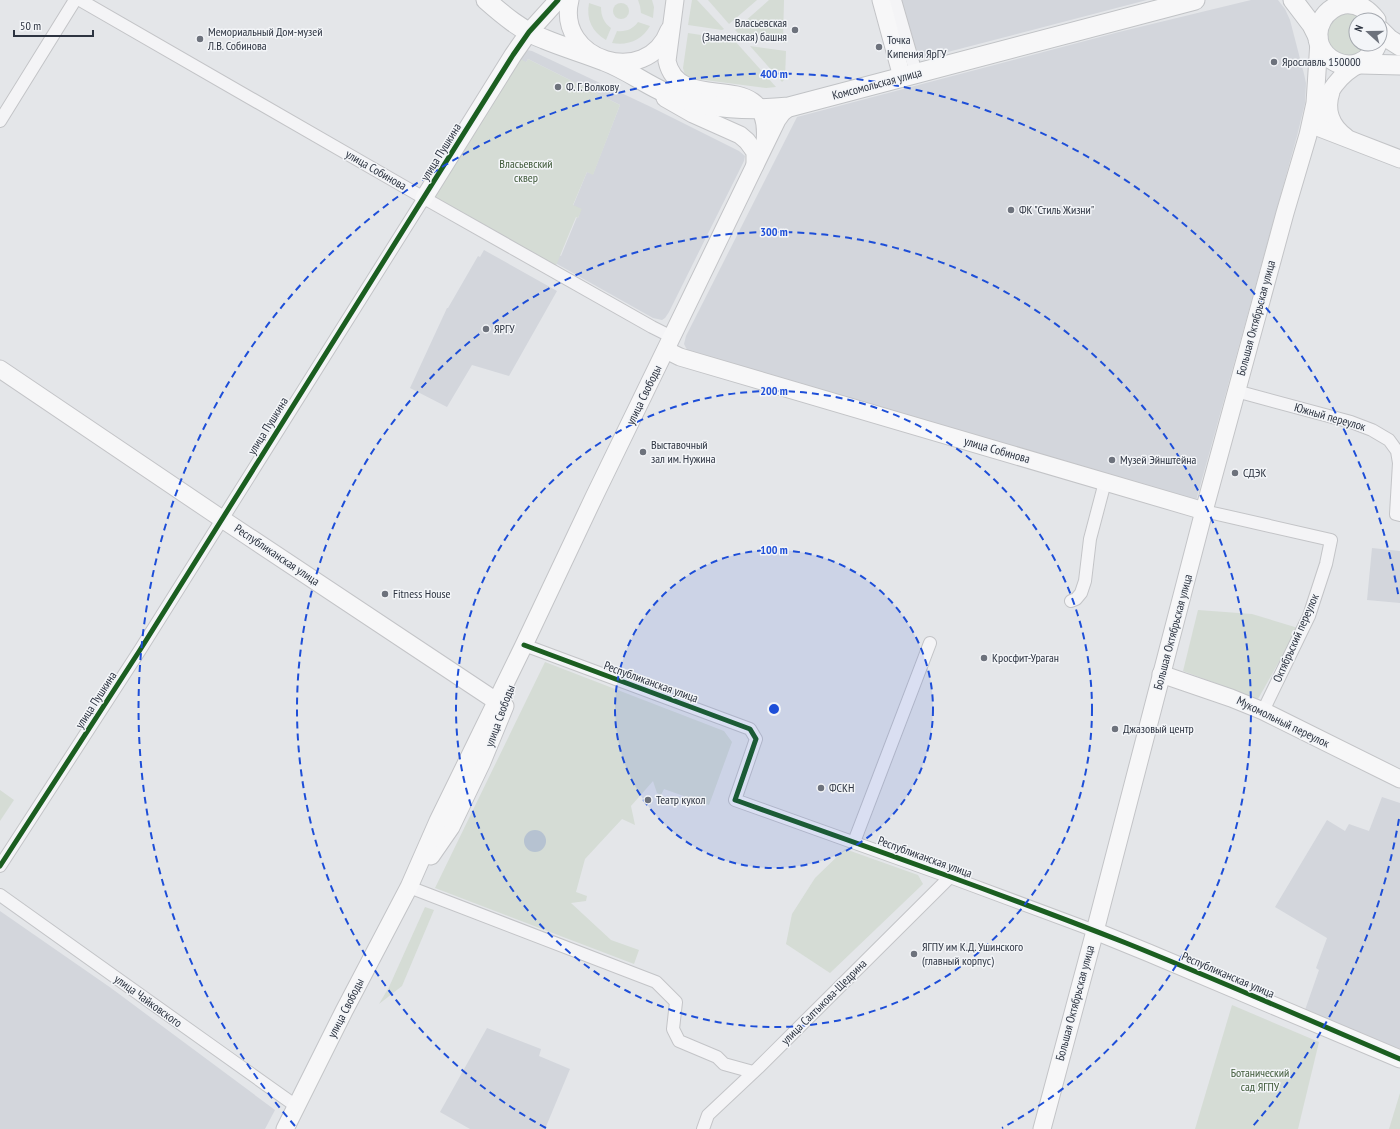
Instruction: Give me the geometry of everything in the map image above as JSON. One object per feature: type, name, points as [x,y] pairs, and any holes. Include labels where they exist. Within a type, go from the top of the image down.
[{"type":"main road","name":"Комсомольская улица","points":[[486,0],[513,22],[529,32],[543,39],[619,67],[651,86],[677,105],[740,135],[747,141],[755,152],[756,165]]},
{"type":"main road","name":"улица Пушкина","points":[[424,198],[529,32],[558,0]]},
{"type":"main road","points":[[570,0],[569,15],[571,27],[576,38],[588,52],[604,61],[616,63],[637,61],[656,50],[668,33],[673,8]]},
{"type":"main road","points":[[881,0],[909,75]]},
{"type":"main road","name":"Комсомольская улица","points":[[651,86],[681,98],[712,106],[761,109],[789,107],[1195,0]]},
{"type":"main road","name":"Большая Октябрьская улица","points":[[1042,1129],[1236,391],[1283,220],[1313,120],[1320,33],[1329,0]]},
{"type":"main road","points":[[1377,0],[1377,12]]},
{"type":"main road","points":[[1300,4],[1312,25],[1320,33]]},
{"type":"main road","points":[[1370,12],[1364,8],[1349,4],[1335,7],[1327,13],[1320,33],[1324,52],[1332,60],[1345,65],[1400,65]]},
{"type":"main road","points":[[673,8],[668,61],[670,70],[674,77],[688,87],[739,95],[748,98],[761,109]]},
{"type":"main road","points":[[1388,38],[1400,46]]},
{"type":"main road","points":[[1360,64],[1373,52]]},
{"type":"main road","name":"Большая Октябрьская улица","points":[[1313,120],[1337,82],[1351,68],[1360,64]]},
{"type":"main road","points":[[1337,82],[1332,89],[1329,100],[1330,117],[1339,131],[1345,137],[1353,141]]},
{"type":"main road","name":"улица Свободы","points":[[289,1128],[296,1106],[409,888],[444,824],[502,704],[524,645],[669,343],[777,120],[789,107]]},
{"type":"main road","name":"улица Свободы","points":[[761,109],[765,126],[764,146]]},
{"type":"main road","points":[[1313,120],[1329,131],[1400,159]]},
{"type":"main road","name":"улица Собинова","points":[[669,343],[687,359],[1204,511]]},
{"type":"main road","name":"Республиканская улица","points":[[0,368],[222,519],[502,704]]},
{"type":"main road","name":"Мукомольный переулок","points":[[1162,674],[1263,711],[1400,779]]},
{"type":"main road","name":"Республиканская улица","points":[[1095,931],[1400,1059]]},
{"type":"street","points":[[0,121],[75,0]]},
{"type":"street","name":"улица Собинова","points":[[80,0],[424,198],[646,323],[669,343]]},
{"type":"street","points":[[895,0],[909,75]]},
{"type":"street","name":"улица Пушкина","points":[[0,866],[140,650],[424,198]]},
{"type":"street","name":"Южный переулок","points":[[1236,391],[1351,422],[1372,430],[1389,440],[1397,451],[1399,463],[1396,514],[1400,515]]},
{"type":"street","points":[[1071,601],[1076,599],[1081,593],[1085,581],[1090,539],[1104,482]]},
{"type":"street","name":"улица Собинова","points":[[1204,511],[1331,540]]},
{"type":"street","name":"Октябрьский переулок","points":[[1263,711],[1308,616],[1326,564],[1331,540]]},
{"type":"street","points":[[854,842],[930,643]]},
{"type":"street","name":"Республиканская улица","points":[[524,645],[750,729],[756,739],[735,800],[854,842],[1095,931]]},
{"type":"street","name":"улица Салтыкова-Щедрина","points":[[703,1129],[708,1115],[950,877]]},
{"type":"street","points":[[409,888],[656,982],[676,1002],[673,1030],[679,1041],[717,1057],[724,1064],[753,1072]]},
{"type":"street","name":"улица Чайковского","points":[[0,895],[296,1106]]},
{"type":"shaded area","points":[[899,0],[1147,0],[917,60]]},
{"type":"shaded area","points":[[1251,0],[1278,0],[1285,9],[1290,20],[1306,83],[1305,103],[1196,501],[688,351],[686,348],[684,344],[686,336],[797,117],[1119,32]]},
{"type":"shaded area","points":[[527,50],[532,51],[651,107],[739,151],[745,156],[744,161],[669,312],[662,320],[653,318],[445,201],[441,196],[438,189],[440,185],[520,55]],"holes":[[[528,59],[620,105],[593,174],[587,172],[573,206],[581,209],[561,256],[446,191]]]},
{"type":"shaded area","name":"ЯРГУ","points":[[484,250],[557,291],[509,376],[472,365],[447,407],[410,388],[447,308],[478,256],[480,257]]},
{"type":"shaded area","points":[[1372,548],[1400,551],[1400,603],[1367,600]]},
{"type":"shaded area","points":[[1382,797],[1400,803],[1400,1049],[1305,1010],[1319,970],[1316,968],[1327,938],[1275,907],[1327,820],[1345,831],[1349,824],[1369,831]]},
{"type":"shaded area","points":[[0,911],[111,988],[275,1110],[265,1129],[0,1129]]},
{"type":"shaded area","points":[[487,1028],[541,1049],[539,1056],[570,1069],[545,1129],[470,1129],[440,1112]]},
{"type":"green space","points":[[638,0],[652,0],[654,7],[653,18],[641,13]]},
{"type":"green space","points":[[692,0],[697,0],[724,29],[722,30],[688,25]]},
{"type":"green space","points":[[708,0],[757,0],[729,24]]},
{"type":"green space","points":[[769,0],[784,0],[783,41],[786,43],[742,37],[735,30]]},
{"type":"green space","points":[[589,3],[601,7],[603,19],[611,28],[606,40],[597,33],[589,20]]},
{"type":"green space","points":[[618,3],[624,3],[629,8],[627,17],[624,19],[618,19],[613,14],[613,8]]},
{"type":"green space","points":[[1348,13],[1348,52],[1360,52],[1352,56],[1341,55],[1330,46],[1327,36],[1332,21],[1339,15]]},
{"type":"green space","points":[[638,22],[650,26],[643,35],[629,43],[612,43],[617,31],[629,30]]},
{"type":"green space","points":[[688,33],[734,40],[776,87],[766,88],[689,78],[685,75],[683,68]]},
{"type":"green space","points":[[750,46],[786,51],[785,79],[782,82]]},
{"type":"green space","name":"Власьевский сквер","points":[[514,56],[526,62],[528,59],[620,105],[593,175],[587,172],[573,205],[582,209],[578,218],[576,217],[555,268],[427,196]]},
{"type":"green space","points":[[1198,610],[1252,614],[1298,628],[1258,699],[1183,671]]},
{"type":"green space","points":[[545,662],[724,731],[732,742],[709,805],[664,789],[661,795],[657,793],[653,781],[631,806],[635,825],[622,819],[585,859],[576,892],[587,896],[586,901],[571,903],[611,940],[639,950],[634,964],[435,888]]},
{"type":"green space","points":[[0,790],[14,800],[0,821]]},
{"type":"green space","points":[[845,849],[918,875],[923,884],[830,973],[786,944],[792,914],[815,878]]},
{"type":"green space","points":[[425,907],[434,910],[402,986],[379,1004],[389,987]]},
{"type":"green space","name":"Ботанический сад ЯГПУ","points":[[1232,1005],[1319,1042],[1298,1129],[1195,1129]]},
{"type":"green space","points":[[1400,1093],[1400,1129],[1389,1129]]},
{"type":"water","points":[[535,830],[543,833],[546,841],[543,849],[535,852],[527,849],[524,841],[527,833]]},
{"type":"cycle path","points":[[0,866],[140,650],[513,55],[529,32],[558,0]]},
{"type":"cycle path","points":[[524,645],[750,729],[756,739],[735,800],[979,887],[1126,943],[1400,1059]]},
{"type":"place","name":"Власьевская (Знаменская) башня","points":[[795,30]]},
{"type":"place","name":"Мемориальный Дом-музей Л.В. Собинова","points":[[200,39]]},
{"type":"place","name":"Точка Кипения ЯрГУ","points":[[879,47]]},
{"type":"place","name":"Ярославль 150000","points":[[1274,62]]},
{"type":"place","name":"Ф. Г. Волкову","points":[[558,87]]},
{"type":"place","name":"ФК \"Стиль Жизни\"","points":[[1011,210]]},
{"type":"place","name":"ЯРГУ","points":[[486,329]]},
{"type":"place","name":"Выставочный зал им. Нужина","points":[[643,452]]},
{"type":"place","name":"Музей Эйнштейна","points":[[1112,460]]},
{"type":"place","name":"СДЭК","points":[[1235,473]]},
{"type":"place","name":"Fitness House","points":[[385,594]]},
{"type":"place","name":"Кросфит-Ураган","points":[[984,658]]},
{"type":"place","name":"Джазовый центр","points":[[1115,729]]},
{"type":"place","name":"ФСКН","points":[[821,788]]},
{"type":"place","name":"Театр кукол","points":[[648,800]]},
{"type":"place","name":"ЯГПУ им К.Д. Ушинского (главный корпус)","points":[[914,954]]}]
